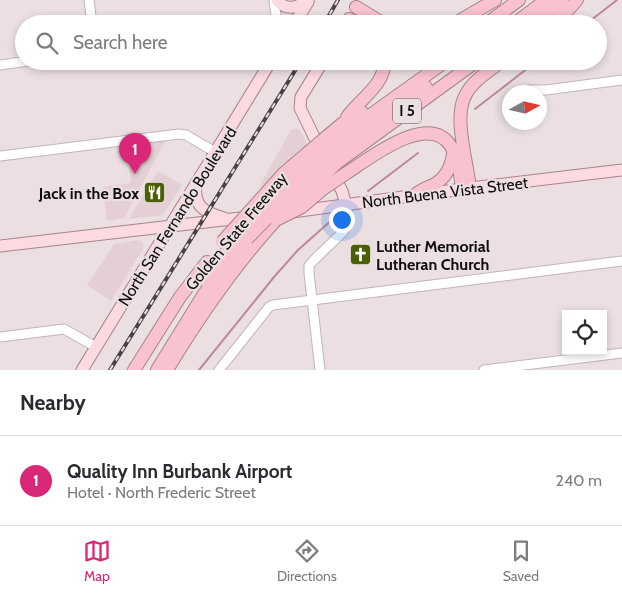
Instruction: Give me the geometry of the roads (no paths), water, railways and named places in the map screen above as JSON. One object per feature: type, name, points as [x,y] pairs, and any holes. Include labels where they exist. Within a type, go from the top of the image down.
[{"type":"highway","points":[[469,15],[494,0]]},
{"type":"highway","points":[[498,15],[519,0]]},
{"type":"highway","points":[[511,15],[531,0]]},
{"type":"highway","points":[[526,15],[546,0]]},
{"type":"highway","points":[[541,15],[562,0]]},
{"type":"highway","points":[[561,15],[576,0]]},
{"type":"highway","points":[[358,4],[372,15]]},
{"type":"highway","points":[[343,123],[348,114],[372,90],[381,77],[383,70]]},
{"type":"highway","name":"Golden State Freeway","points":[[134,370],[180,297],[241,240],[276,220],[331,150],[343,123],[354,118],[421,70]]},
{"type":"highway","points":[[146,370],[187,305],[222,256],[303,181],[358,124],[433,70]]},
{"type":"highway","points":[[331,150],[449,70]]},
{"type":"highway","name":"Golden State Freeway","points":[[167,370],[218,290],[241,240],[284,173],[331,150],[462,70]]},
{"type":"highway","points":[[466,189],[462,105],[464,96],[470,87],[491,70]]},
{"type":"highway","points":[[276,220],[302,207],[322,189],[394,143],[419,134],[436,134],[447,140],[454,151],[466,189]]},
{"type":"highway","points":[[414,196],[420,190],[441,180],[452,164],[454,151]]},
{"type":"highway","points":[[156,370],[241,240]]},
{"type":"main road","points":[[276,0],[288,8],[298,6],[309,0]]},
{"type":"main road","points":[[300,15],[309,0]]},
{"type":"main road","name":"North San Fernando Boulevard","points":[[82,370],[265,70]]},
{"type":"main road","points":[[318,70],[300,101],[301,114],[342,191],[346,205]]},
{"type":"main road","name":"North Buena Vista Street","points":[[0,246],[170,227],[622,170]]},
{"type":"main road","points":[[196,183],[195,196],[200,207],[210,214],[230,219]]},
{"type":"street","points":[[89,0],[91,15]]},
{"type":"street","points":[[276,0],[277,15]]},
{"type":"street","points":[[0,65],[15,63]]},
{"type":"street","points":[[547,90],[622,80]]},
{"type":"street","points":[[0,156],[179,134],[186,135],[215,152]]},
{"type":"street","points":[[320,370],[309,266],[344,231],[348,218],[346,205]]},
{"type":"street","points":[[219,370],[269,307],[273,305],[622,261]]},
{"type":"street","points":[[0,337],[64,329],[96,347]]},
{"type":"street","points":[[484,370],[622,353]]},
{"type":"waterway","points":[[598,15],[617,0]]},
{"type":"waterway","points":[[475,109],[525,70]]},
{"type":"waterway","points":[[368,191],[418,153]]},
{"type":"waterway","points":[[199,370],[274,277],[298,250],[334,218]]},
{"type":"railway","points":[[329,15],[338,0]]},
{"type":"railway","points":[[110,370],[295,70]]},
{"type":"place","name":"Quality Inn Burbank Airport","points":[[135,174]]},
{"type":"place","name":"Jack in the Box","points":[[155,193]]},
{"type":"place","name":"Luther Memorial Lutheran Church","points":[[360,255]]}]
